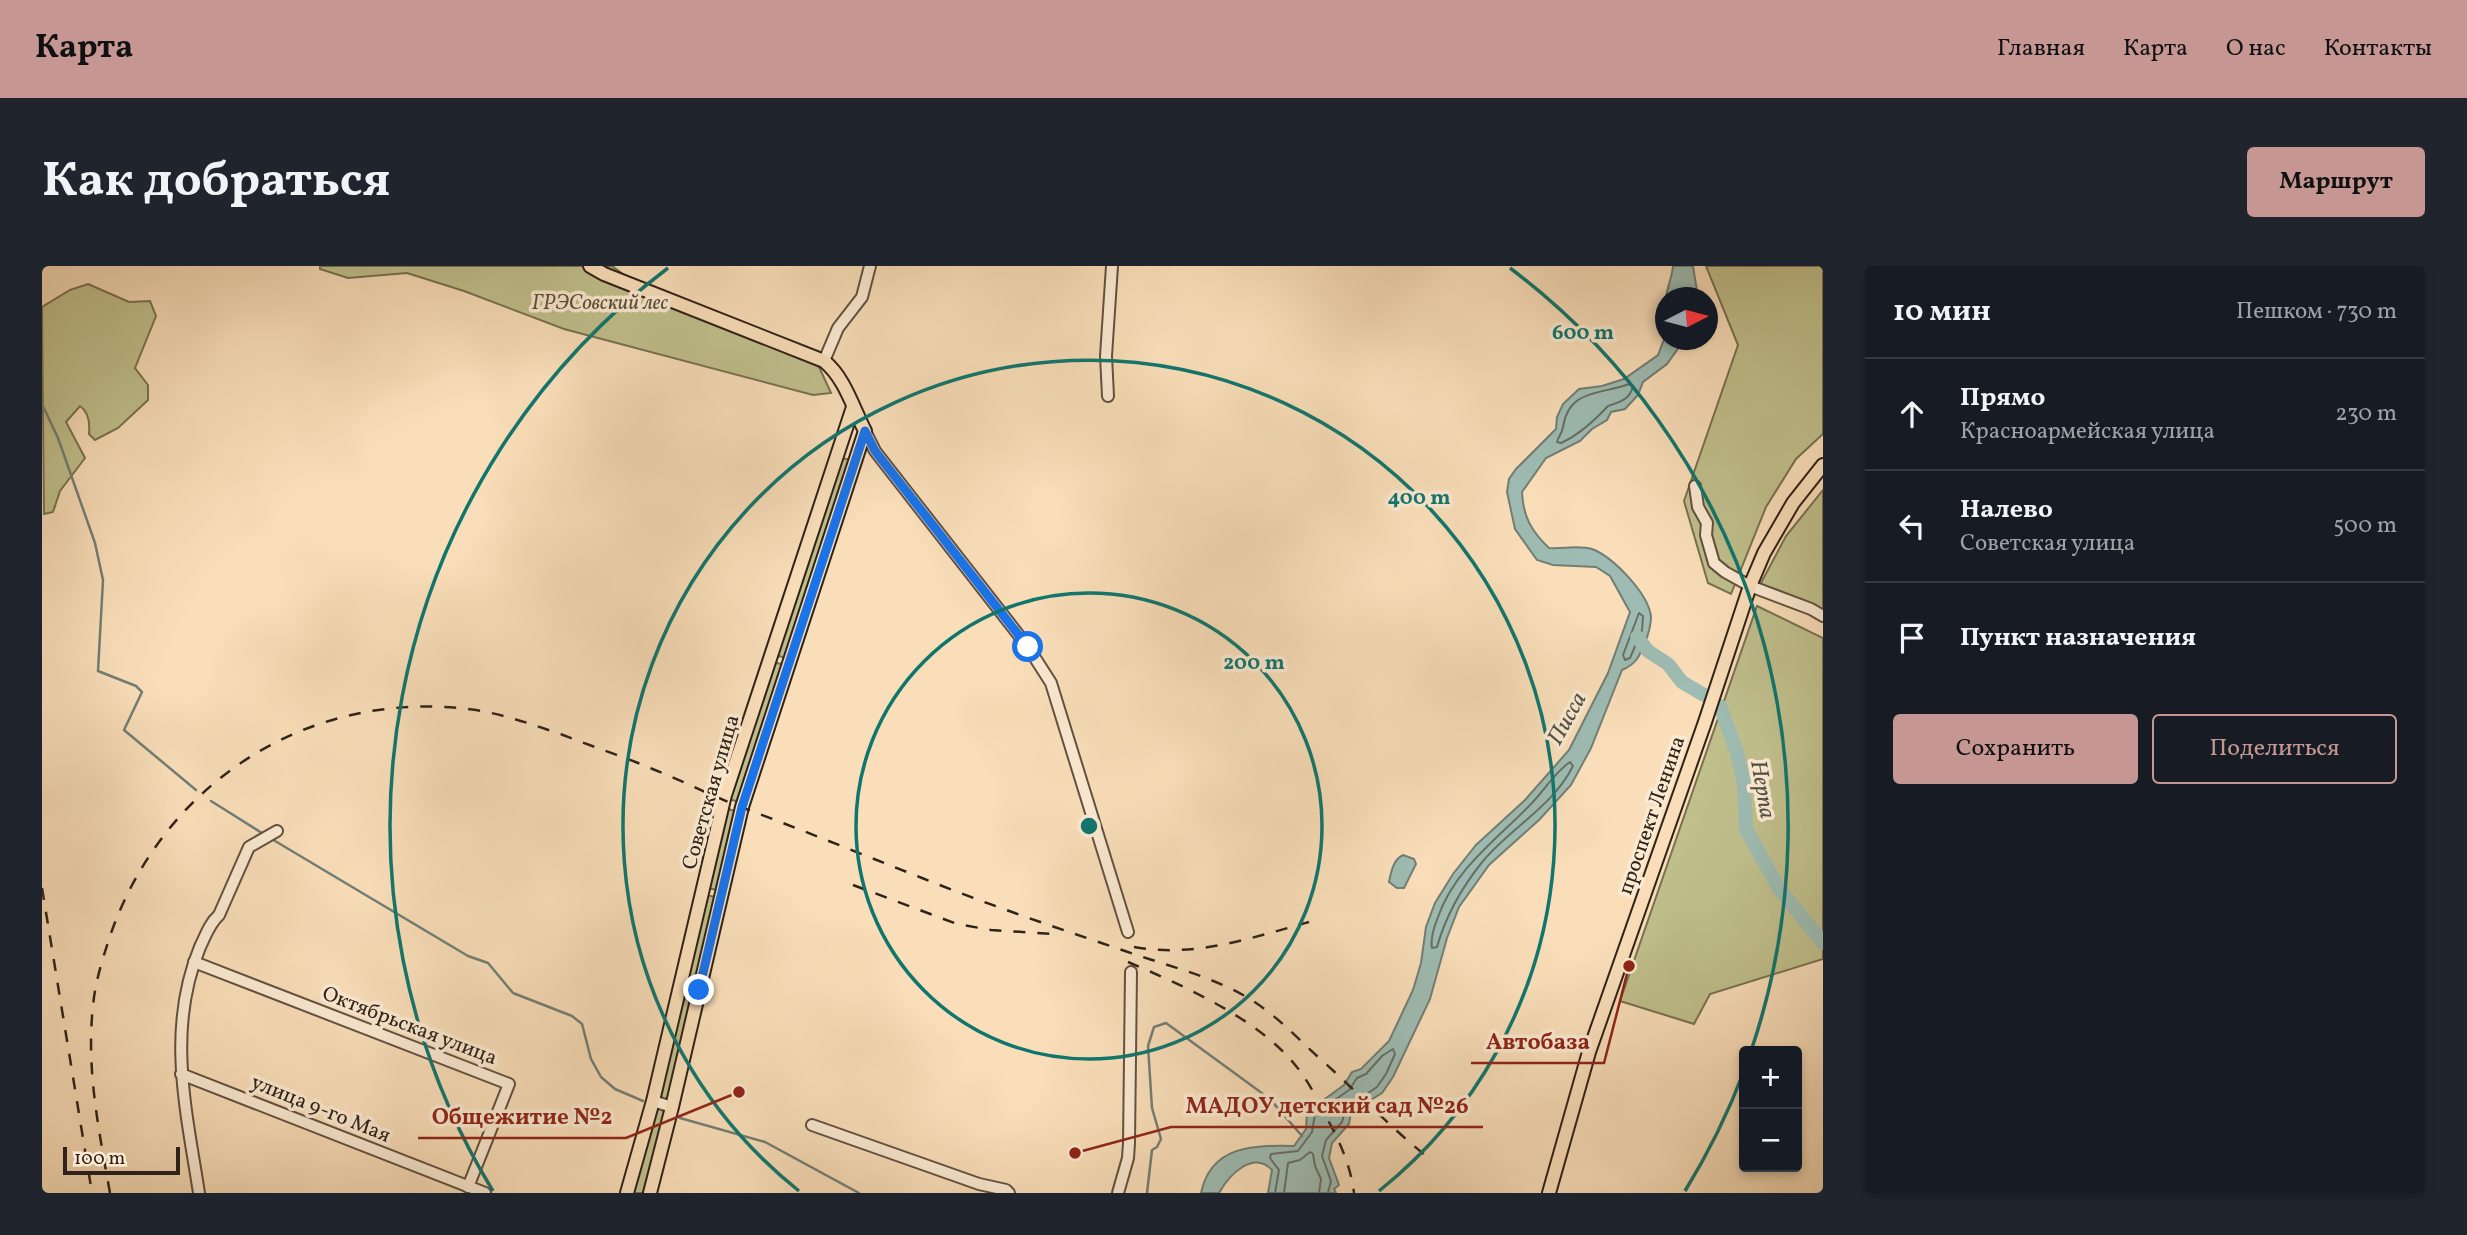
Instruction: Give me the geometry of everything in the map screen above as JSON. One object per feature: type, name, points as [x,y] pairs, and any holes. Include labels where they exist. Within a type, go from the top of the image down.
[{"type":"main road","points":[[590,266],[604,274],[824,361],[837,374],[865,431]]},
{"type":"main road","name":"Советская улица","points":[[627,1193],[653,1101],[725,795],[853,407]]},
{"type":"main road","name":"Советская улица","points":[[650,1193],[752,776],[865,431]]},
{"type":"main road","name":"проспект Ленина","points":[[1549,1193],[1589,1052],[1705,722],[1749,586],[1764,553],[1793,503],[1823,465]]},
{"type":"street","points":[[824,361],[838,328],[862,296],[870,266]]},
{"type":"street","points":[[1108,396],[1106,356],[1112,266]]},
{"type":"street","points":[[865,431],[875,451],[1028,647],[1051,683],[1128,932]]},
{"type":"street","points":[[1695,486],[1699,507],[1707,523],[1706,535],[1714,563],[1749,586],[1823,616]]},
{"type":"street","points":[[199,1193],[181,1074],[181,1018],[194,962],[211,922],[219,915],[249,847],[277,831]]},
{"type":"street","points":[[702,891],[721,894]]},
{"type":"street","name":"Октябрьская улица","points":[[194,962],[509,1084],[468,1187]]},
{"type":"street","points":[[1118,1193],[1128,1158],[1129,1143],[1131,972]]},
{"type":"street","name":"улица 9-го Мая","points":[[181,1074],[485,1193]]},
{"type":"street","points":[[653,1101],[672,1107]]},
{"type":"street","points":[[812,1125],[1009,1193]]},
{"type":"green space","name":"ГРЭСовский лес","points":[[320,266],[612,266],[635,283],[807,351],[820,369],[831,393],[813,395],[564,329],[464,291],[407,273],[348,278],[320,269]]},
{"type":"green space","points":[[1706,266],[1823,266],[1823,434],[1796,459],[1766,507],[1731,594],[1708,583],[1684,501],[1738,345],[1718,296],[1718,287],[1715,287]]},
{"type":"green space","points":[[88,284],[129,302],[150,301],[156,316],[135,368],[148,385],[148,400],[118,428],[95,440],[89,434],[88,418],[80,406],[66,422],[85,458],[60,491],[53,512],[44,514],[42,307],[70,290]]},
{"type":"green space","points":[[841,458],[852,460],[786,658],[775,655]]},
{"type":"green space","points":[[1823,490],[1823,620],[1769,594],[1761,583],[1786,536]]},
{"type":"green space","points":[[1757,606],[1823,638],[1823,959],[1710,994],[1694,1024],[1620,1001]]},
{"type":"green space","points":[[773,662],[785,665],[739,802],[729,799]]},
{"type":"green space","points":[[726,808],[737,812],[718,890],[706,888]]},
{"type":"green space","points":[[705,895],[716,897],[669,1104],[656,1100]]},
{"type":"green space","points":[[655,1105],[669,1109],[646,1193],[630,1193]]},
{"type":"water","points":[[1673,266],[1693,266],[1696,287],[1668,287]]},
{"type":"water","points":[[1660,350],[1677,350],[1667,364],[1643,382],[1638,395],[1625,409],[1611,412],[1607,420],[1592,429],[1580,441],[1546,458],[1522,492],[1529,523],[1549,548],[1582,547],[1600,553],[1637,587],[1651,617],[1641,652],[1634,663],[1622,670],[1591,748],[1571,785],[1539,820],[1489,865],[1459,907],[1447,938],[1430,999],[1393,1077],[1382,1093],[1351,1112],[1349,1124],[1332,1143],[1329,1158],[1339,1185],[1334,1189],[1336,1193],[1268,1193],[1272,1170],[1257,1163],[1242,1167],[1219,1193],[1201,1193],[1206,1177],[1224,1157],[1250,1148],[1294,1146],[1306,1129],[1307,1112],[1344,1085],[1352,1072],[1361,1069],[1389,1041],[1413,990],[1421,963],[1426,927],[1435,903],[1476,845],[1525,800],[1569,750],[1608,673],[1630,612],[1610,576],[1596,567],[1553,565],[1537,560],[1515,529],[1507,492],[1509,479],[1556,429],[1557,417],[1563,404],[1579,389],[1624,379],[1658,355]]},
{"type":"water","points":[[1403,855],[1414,859],[1416,864],[1404,888],[1397,888],[1389,882],[1395,863]]},
{"type":"waterway","points":[[42,404],[58,438],[95,543],[103,580],[98,671],[136,686],[142,692],[124,730],[196,790]]},
{"type":"waterway","name":"Нерпа","points":[[1637,637],[1648,651],[1668,664],[1682,682],[1704,695]]},
{"type":"waterway","name":"Нерпа","points":[[1720,706],[1737,753],[1744,784],[1746,829],[1778,887],[1823,943]]},
{"type":"waterway","points":[[211,801],[265,835]]},
{"type":"waterway","points":[[270,838],[468,956],[488,963],[513,993],[572,1016],[582,1024],[591,1059],[601,1077],[615,1089],[643,1101]]},
{"type":"waterway","points":[[1147,1193],[1152,1150],[1161,1139],[1152,1108],[1148,1046],[1154,1027],[1166,1023],[1270,1099],[1302,1136]]},
{"type":"waterway","points":[[680,1118],[765,1142],[859,1193]]},
{"type":"railway","points":[[110,1193],[92,1077],[91,1030],[97,979],[110,936],[135,881],[167,832],[206,790],[252,756],[302,730],[357,714],[415,707],[487,712],[563,735],[644,765],[738,806],[972,898],[1229,988],[1255,1002],[1277,1019],[1425,1155]]},
{"type":"railway","points":[[853,885],[957,924],[991,930],[1054,934]]},
{"type":"railway","points":[[42,888],[92,1193]]},
{"type":"railway","points":[[1134,947],[1179,950],[1222,945],[1309,922]]},
{"type":"railway","points":[[1128,962],[1218,1005],[1262,1033],[1280,1049],[1296,1066],[1314,1093],[1348,1165],[1354,1193]]},
{"type":"place","name":"Автобаза","points":[[1629,966]]},
{"type":"place","name":"Общежитие №2","points":[[739,1092]]},
{"type":"place","name":"МАДОУ детский сад №26","points":[[1075,1153]]},
{"type":"route","points":[[699,990],[742,807],[865,431],[875,451],[1028,647]]},
{"type":"water label","name":"Писса","points":[[1566,718]]}]
